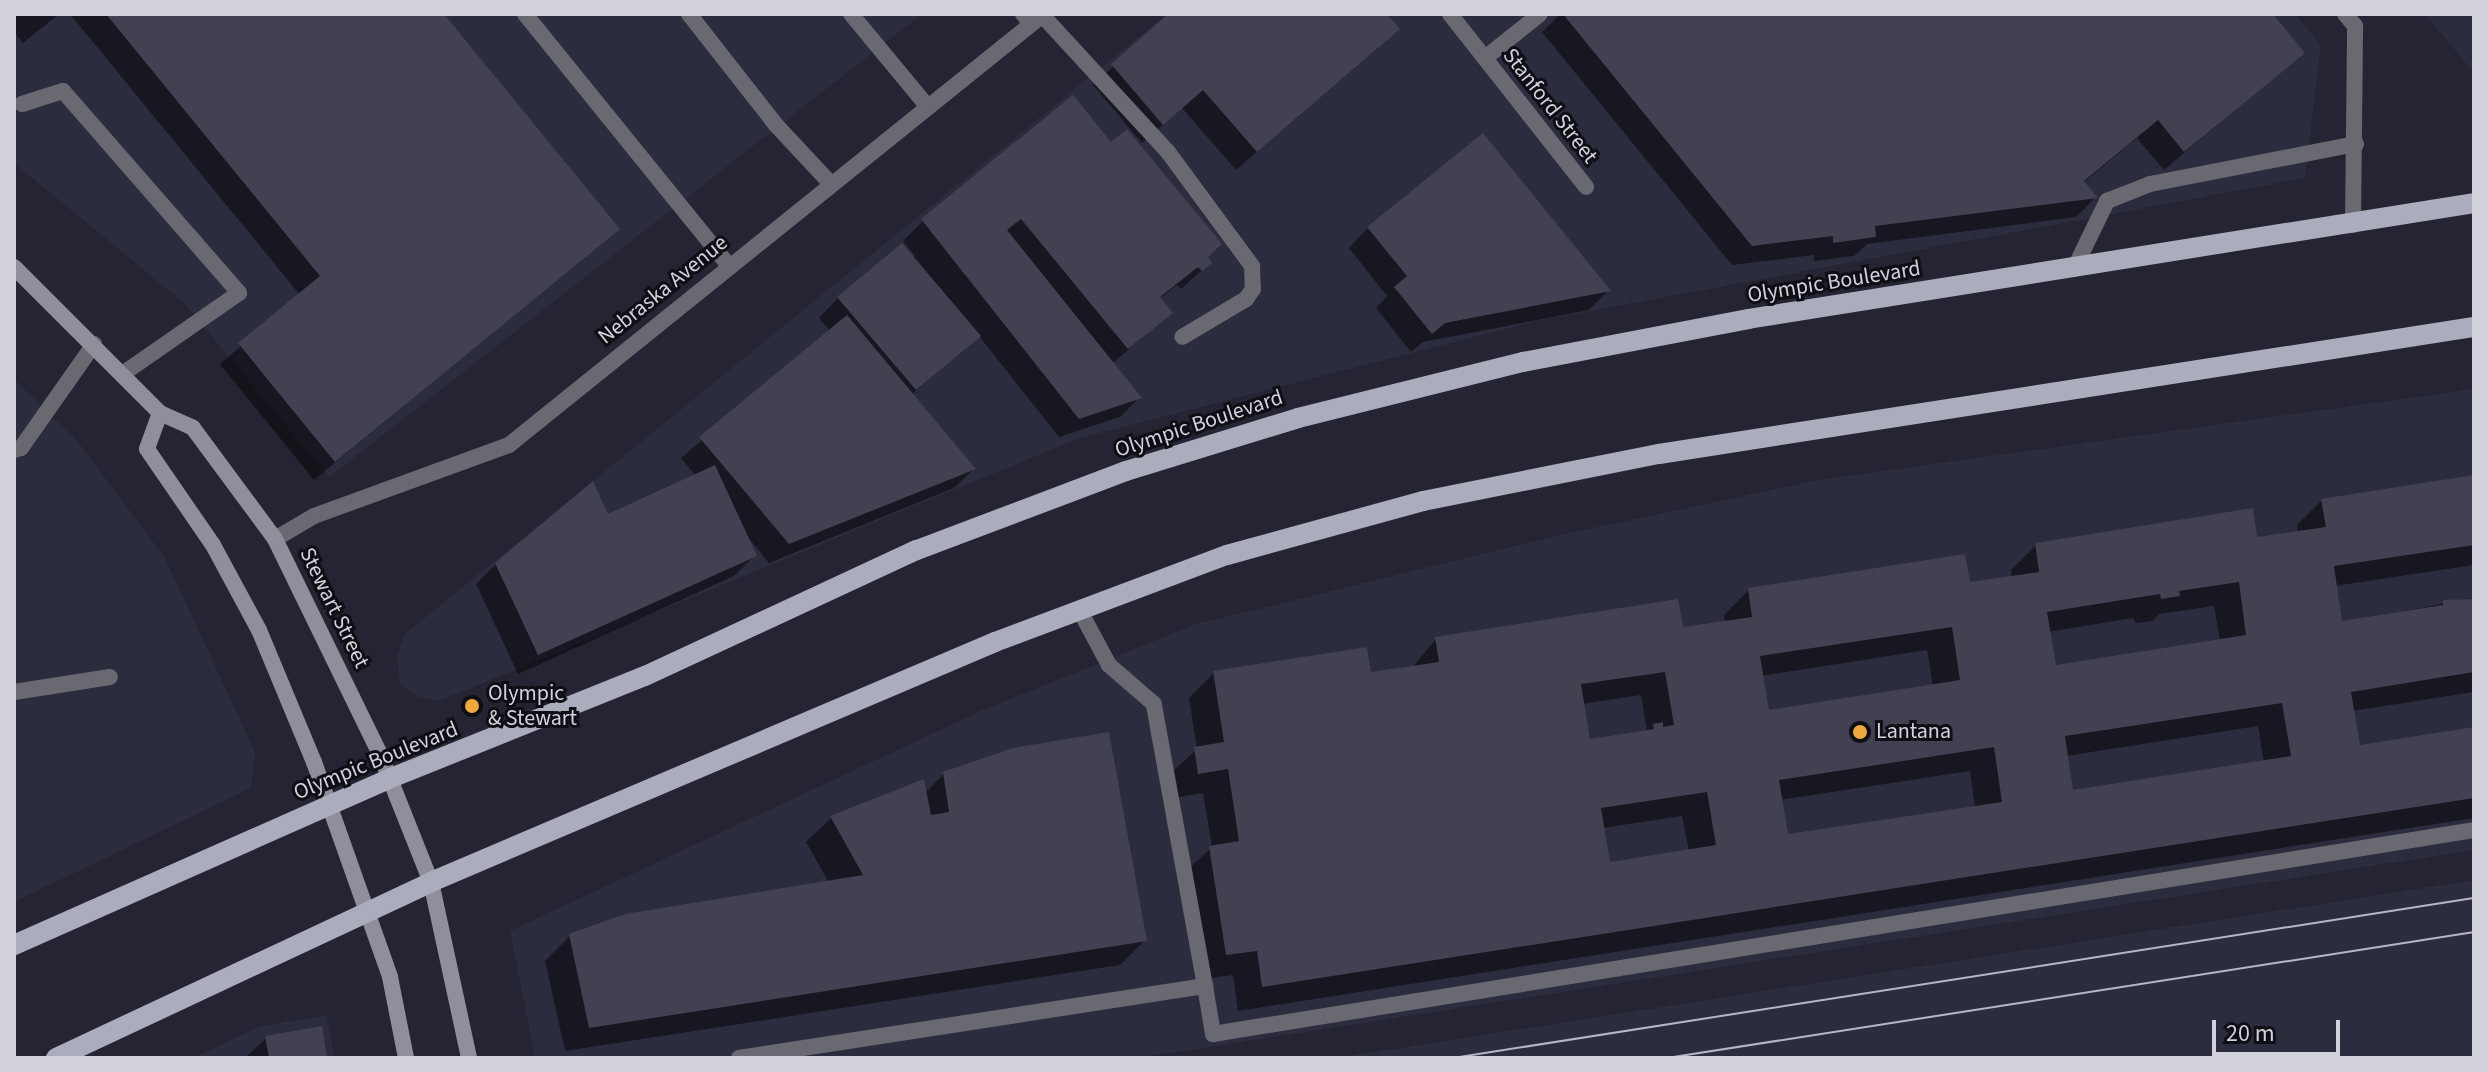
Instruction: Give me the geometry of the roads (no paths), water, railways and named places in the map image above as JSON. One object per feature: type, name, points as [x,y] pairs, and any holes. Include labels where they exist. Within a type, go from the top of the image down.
[{"type":"main road","name":"Olympic Boulevard","points":[[14,945],[391,778],[645,676],[917,550],[1126,471],[1298,418],[1553,356],[1748,319],[2353,225],[2474,203]]},
{"type":"main road","points":[[56,1058],[431,882],[995,642],[1227,555],[1453,495],[1659,454],[2474,327]]},
{"type":"street","points":[[525,14],[728,265]]},
{"type":"street","points":[[689,14],[776,125],[830,183]]},
{"type":"street","points":[[851,14],[927,106]]},
{"type":"street","name":"Stanford Street","points":[[1450,14],[1586,187]]},
{"type":"street","points":[[1485,58],[1540,14]]},
{"type":"street","points":[[1035,17],[1168,152],[1252,266],[1253,289],[1246,299],[1182,337]]},
{"type":"street","name":"Nebraska Avenue","points":[[275,539],[314,516],[509,445],[1035,17]]},
{"type":"street","points":[[2350,20],[2356,144],[2353,225]]},
{"type":"street","points":[[17,104],[63,91],[239,293],[124,373]]},
{"type":"street","points":[[2074,269],[2107,201],[2150,184],[2356,144]]},
{"type":"street","name":"Stewart Street","points":[[14,267],[124,373],[160,413],[193,428],[275,539],[391,778],[431,882],[469,1058]]},
{"type":"street","points":[[14,450],[21,448],[94,344]]},
{"type":"street","points":[[160,413],[147,449],[213,545],[259,630],[329,805],[390,977],[406,1058]]},
{"type":"street","points":[[1080,611],[1109,665],[1154,704],[1213,1034],[2474,830]]},
{"type":"street","points":[[14,692],[110,677]]},
{"type":"street","points":[[739,1058],[1205,986]]},
{"type":"tram line","points":[[1453,1058],[2474,898]]},
{"type":"tram line","points":[[1667,1058],[2474,932]]},
{"type":"place","name":"Olympic & Stewart","points":[[472,706]]},
{"type":"place","name":"Lantana","points":[[1860,732]]}]
